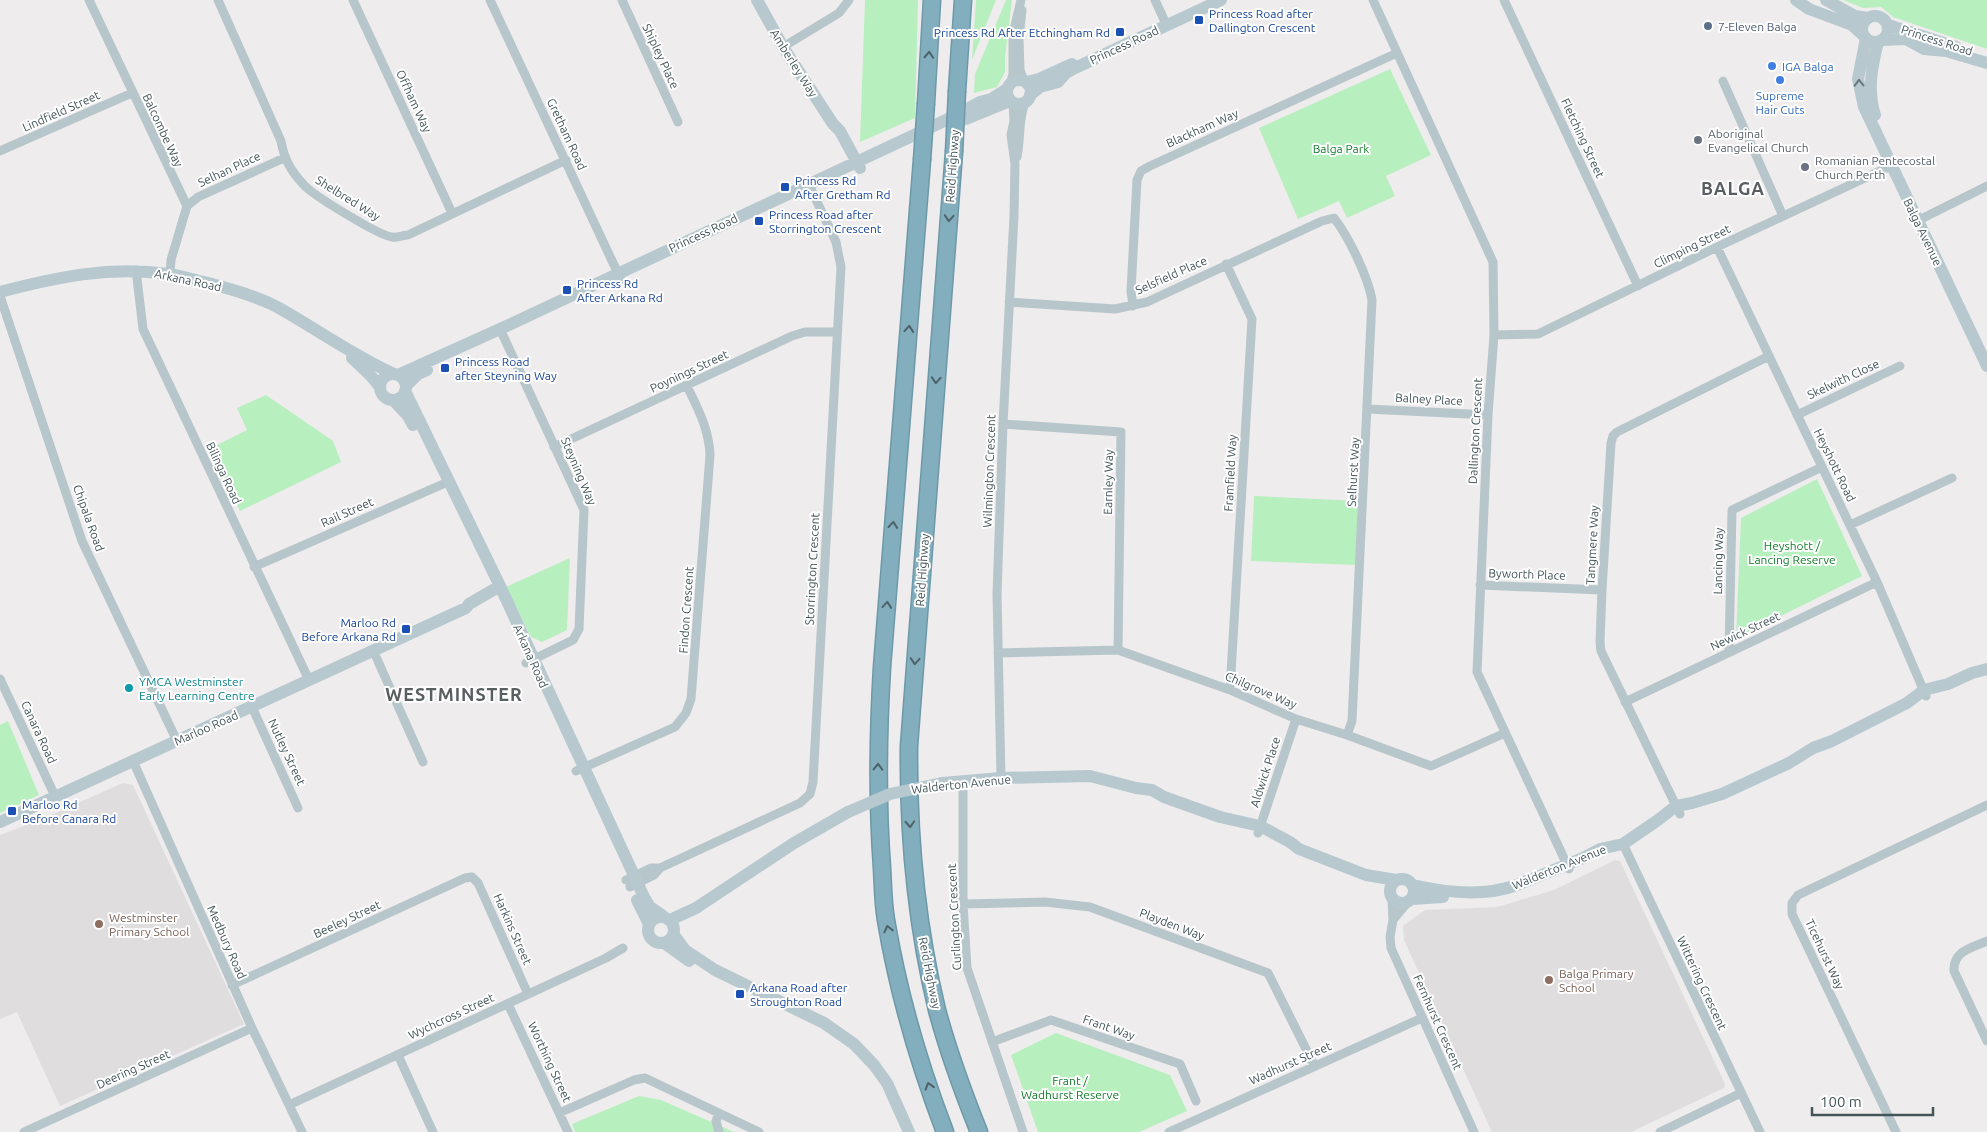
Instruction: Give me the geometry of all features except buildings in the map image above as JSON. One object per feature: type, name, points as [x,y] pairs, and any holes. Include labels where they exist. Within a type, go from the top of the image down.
[{"type":"highway","points":[[932,0],[922,160],[882,667],[878,803],[886,919],[915,1043],[945,1132]]},
{"type":"highway","name":"Reid Highway","points":[[963,0],[954,152],[909,746],[909,791],[918,909],[938,1010],[965,1098],[979,1132]]},
{"type":"street","name":"Balcombe Way","points":[[89,0],[187,206]]},
{"type":"street","name":"Shelbred Way","points":[[218,0],[281,141],[284,158],[304,185],[320,198],[380,232],[392,237],[408,235],[566,160]]},
{"type":"street","name":"Offham Way","points":[[353,0],[452,213]]},
{"type":"street","name":"Gretham Road","points":[[490,0],[619,276]]},
{"type":"street","name":"Shipley Place","points":[[622,0],[678,122]]},
{"type":"street","name":"Amberley Way","points":[[757,0],[783,47],[833,124],[840,131],[855,166]]},
{"type":"street","points":[[783,47],[838,13],[849,0]]},
{"type":"street","points":[[1021,0],[1020,70],[1025,82]]},
{"type":"street","name":"Wilmington Crescent","points":[[1001,778],[997,594],[1015,164],[1011,134],[1016,96],[1013,74],[1013,34],[1021,0]]},
{"type":"street","points":[[1155,0],[1166,23]]},
{"type":"street","name":"Princess Road","points":[[405,388],[418,374],[619,276],[855,166],[1016,96],[1058,82],[1066,73],[1073,69],[1208,0]]},
{"type":"street","name":"Princess Road","points":[[1016,96],[1018,80],[1025,82],[1039,79],[1222,0]]},
{"type":"street","name":"Dallington Crescent","points":[[1373,0],[1493,262],[1494,335],[1488,415],[1477,672],[1568,867]]},
{"type":"street","name":"Fletching Street","points":[[1504,0],[1638,286]]},
{"type":"street","points":[[1796,0],[1809,9],[1852,25],[1873,39]]},
{"type":"street","points":[[1826,0],[1855,16],[1867,18],[1879,16],[1884,19],[1888,25],[1888,33],[1873,39]]},
{"type":"street","points":[[1867,18],[1862,26],[1873,39]]},
{"type":"street","name":"Princess Road","points":[[1888,25],[1987,56]]},
{"type":"street","name":"Princess Road","points":[[1873,39],[1906,39],[1924,49],[1946,51],[1987,63]]},
{"type":"street","name":"Balga Avenue","points":[[1873,39],[1858,79],[1864,107],[1920,219],[1987,366]]},
{"type":"street","name":"Blackham Way","points":[[1133,306],[1131,291],[1137,180],[1141,171],[1397,53]]},
{"type":"street","points":[[1723,81],[1783,216]]},
{"type":"street","name":"Lindfield Street","points":[[0,151],[132,93]]},
{"type":"street","name":"Selhan Place","points":[[187,206],[198,197],[284,158]]},
{"type":"street","name":"Climping Street","points":[[1494,335],[1538,334],[1717,247],[1894,165]]},
{"type":"street","points":[[1920,219],[1987,186]]},
{"type":"street","name":"Storrington Crescent","points":[[632,881],[651,868],[660,868],[800,803],[810,794],[813,782],[840,260],[836,242],[810,188]]},
{"type":"street","points":[[170,274],[171,260],[187,206]]},
{"type":"street","name":"Selsfield Place","points":[[1009,302],[1115,309],[1133,306],[1147,302],[1322,221],[1334,218]]},
{"type":"street","name":"Selhurst Way","points":[[1334,218],[1342,229],[1370,287],[1372,300],[1352,721],[1347,735]]},
{"type":"street","name":"Balga Avenue","points":[[1920,219],[1987,350]]},
{"type":"street","name":"Heyshott Road","points":[[1717,247],[1877,582],[1925,693]]},
{"type":"street","name":"Framfield Way","points":[[1226,264],[1252,319],[1230,690]]},
{"type":"street","name":"Arkana Road","points":[[0,294],[47,280],[94,272],[136,270],[170,274],[239,291],[278,307],[374,365],[396,374]]},
{"type":"street","name":"Bilinga Road","points":[[136,270],[143,329],[309,680]]},
{"type":"street","name":"Chipala Road","points":[[0,294],[82,541],[177,742]]},
{"type":"street","name":"Princess Road","points":[[396,374],[502,332]]},
{"type":"street","name":"Steyning Way","points":[[502,332],[584,510],[579,629],[573,640],[529,662]]},
{"type":"street","name":"Poynings Street","points":[[554,447],[792,336],[805,332],[837,332]]},
{"type":"street","name":"Arkana Road","points":[[335,342],[371,376],[380,388]]},
{"type":"street","name":"Tangmere Way","points":[[1678,810],[1601,651],[1602,590],[1610,443],[1617,432],[1769,356]]},
{"type":"street","name":"Skelwith Close","points":[[1797,415],[1900,366]]},
{"type":"street","points":[[396,374],[402,377],[405,388],[402,395],[393,400],[384,396],[380,388],[384,377],[396,374]]},
{"type":"street","name":"Findon Crescent","points":[[580,770],[675,727],[686,713],[692,699],[710,440],[706,426],[687,386]]},
{"type":"street","name":"Arkana Road","points":[[405,388],[529,662],[632,881],[649,924],[650,937],[656,942],[669,929]]},
{"type":"street","name":"Arkana Road","points":[[393,400],[408,416],[448,482]]},
{"type":"street","name":"Balney Place","points":[[1368,409],[1488,415]]},
{"type":"street","name":"Earnley Way","points":[[1003,424],[1121,432],[1118,650]]},
{"type":"street","name":"Lancing Way","points":[[1729,652],[1732,510],[1822,467]]},
{"type":"street","points":[[1850,525],[1952,478]]},
{"type":"street","name":"Rail Street","points":[[254,567],[448,482]]},
{"type":"street","name":"Newick Street","points":[[1625,702],[1877,582]]},
{"type":"street","name":"Byworth Place","points":[[1480,585],[1602,590]]},
{"type":"street","name":"Marloo Road","points":[[0,822],[177,742],[498,592]]},
{"type":"street","points":[[373,650],[423,762]]},
{"type":"street","name":"Chilgrove Way","points":[[998,653],[1118,650],[1230,690],[1296,719],[1347,735],[1431,766],[1505,733]]},
{"type":"street","name":"Walderton Avenue","points":[[1413,885],[1442,892],[1474,893],[1506,889],[1624,847],[1678,810],[1706,806],[1717,801],[1722,794],[1795,760],[1813,748],[1832,741],[1925,693],[1972,673],[1987,670]]},
{"type":"street","name":"Walderton Avenue","points":[[1925,693],[1947,690],[1976,678],[1987,677]]},
{"type":"street","name":"Canara Road","points":[[0,679],[56,796]]},
{"type":"street","name":"Nutley Street","points":[[252,707],[298,808]]},
{"type":"street","name":"Aldwick Place","points":[[1259,829],[1296,719]]},
{"type":"street","name":"Medbury Road","points":[[133,761],[232,985],[302,1132]]},
{"type":"street","name":"Walderton Avenue","points":[[649,924],[658,917],[669,929],[696,908],[794,843],[848,812],[890,794],[942,784],[1001,778],[1090,776],[1156,792],[1191,809],[1259,829],[1290,842],[1299,849],[1366,875],[1393,890]]},
{"type":"street","name":"Curlington Crescent","points":[[963,781],[963,904],[967,968],[1024,1132]]},
{"type":"street","name":"Ticehurst Way","points":[[1896,1132],[1792,914],[1792,902],[1798,896],[1987,805]]},
{"type":"street","name":"Wittering Crescent","points":[[1624,847],[1760,1132]]},
{"type":"street","name":"Walderton Avenue","points":[[1410,901],[1436,896],[1494,896],[1528,888],[1568,867]]},
{"type":"street","name":"Beeley Street","points":[[232,985],[465,878],[472,877]]},
{"type":"street","name":"Harkins Street","points":[[472,877],[478,883],[528,994]]},
{"type":"street","points":[[1393,920],[1410,901],[1414,894],[1413,885],[1405,879],[1393,890],[1399,904],[1410,901]]},
{"type":"street","name":"Arkana Road","points":[[632,881],[650,907],[685,950],[715,970],[824,1023],[854,1044],[874,1065],[887,1083],[909,1132]]},
{"type":"street","name":"Fernhurst Crescent","points":[[1393,890],[1391,948],[1474,1132]]},
{"type":"street","name":"Playden Way","points":[[963,904],[1045,902],[1090,907],[1268,973],[1314,1065]]},
{"type":"street","name":"Arkana Road","points":[[669,929],[697,967],[820,1030],[848,1047],[880,1086],[901,1132]]},
{"type":"street","points":[[1987,941],[1958,955],[1954,962],[1954,971],[1987,1041]]},
{"type":"street","name":"Wychcross Street","points":[[289,1106],[624,948]]},
{"type":"street","name":"Worthing Street","points":[[508,1004],[568,1132]]},
{"type":"street","name":"Wadhurst Street","points":[[1169,1132],[1314,1065],[1422,1018]]},
{"type":"street","name":"Frant Way","points":[[992,1042],[1050,1020],[1180,1064],[1196,1102]]},
{"type":"street","name":"Deering Street","points":[[24,1132],[252,1028]]},
{"type":"street","points":[[398,1055],[433,1132]]},
{"type":"street","points":[[559,1113],[634,1080],[645,1078],[759,1132]]},
{"type":"street","points":[[1660,1132],[1741,1093]]},
{"type":"street","points":[[719,1113],[716,1121],[719,1132]]},
{"type":"shaded area","name":"Westminster Primary School","points":[[123,783],[133,785],[244,1024],[60,1106],[17,1012],[0,1019],[0,835],[42,819]]},
{"type":"shaded area","name":"Balga Primary School","points":[[1615,860],[1620,861],[1725,1084],[1724,1088],[1631,1132],[1492,1132],[1404,940],[1403,926],[1425,910],[1497,907],[1554,890]]},
{"type":"green space","points":[[865,0],[918,0],[915,118],[860,142]]},
{"type":"green space","points":[[976,0],[996,0],[972,60]]},
{"type":"green space","points":[[1006,0],[1012,0],[1005,72],[997,87],[974,93],[975,74]]},
{"type":"green space","points":[[1843,0],[1987,0],[1987,49],[1893,17],[1881,7],[1863,8]]},
{"type":"green space","name":"Balga Park","points":[[1390,69],[1431,155],[1386,176],[1395,196],[1347,218],[1339,201],[1298,219],[1259,128]]},
{"type":"green space","points":[[266,395],[333,441],[341,462],[240,511],[211,448],[247,430],[237,408]]},
{"type":"green space","name":"Heyshott / Lancing Reserve","points":[[1817,479],[1862,576],[1736,638],[1741,518]]},
{"type":"green space","points":[[1254,496],[1359,501],[1356,565],[1251,561]]},
{"type":"green space","points":[[570,558],[567,630],[542,642],[531,637],[506,587]]},
{"type":"green space","points":[[8,721],[39,795],[0,813],[0,725]]},
{"type":"green space","name":"Frant / Wadhurst Reserve","points":[[1056,1033],[1170,1075],[1187,1111],[1139,1132],[1038,1132],[1011,1055]]},
{"type":"green space","points":[[639,1096],[661,1100],[734,1132],[575,1132],[572,1124]]},
{"type":"place","name":"Princess Road after Dallington Crescent","points":[[1199,20]]},
{"type":"place","name":"7-Eleven Balga","points":[[1708,26]]},
{"type":"place","name":"Princess Rd After Etchingham Rd","points":[[1120,32]]},
{"type":"place","name":"IGA Balga","points":[[1772,66]]},
{"type":"place","name":"Supreme Hair Cuts","points":[[1780,80]]},
{"type":"place","name":"Aboriginal Evangelical Church","points":[[1698,140]]},
{"type":"place","name":"Romanian Pentecostal Church Perth","points":[[1805,167]]},
{"type":"place","name":"Princess Rd After Gretham Rd","points":[[785,187]]},
{"type":"place","name":"Princess Road after Storrington Crescent","points":[[759,221]]},
{"type":"place","name":"Princess Rd After Arkana Rd","points":[[567,290]]},
{"type":"place","name":"Princess Road after Steyning Way","points":[[445,368]]},
{"type":"place","name":"Marloo Rd Before Arkana Rd","points":[[406,629]]},
{"type":"place","name":"YMCA Westminster Early Learning Centre","points":[[129,688]]},
{"type":"place","name":"Marloo Rd Before Canara Rd","points":[[12,811]]},
{"type":"place","name":"Westminster Primary School","points":[[99,924]]},
{"type":"place","name":"Balga Primary School","points":[[1549,980]]},
{"type":"place","name":"Arkana Road after Stroughton Road","points":[[740,994]]},
{"type":"district","name":"BALGA","points":[[1733,188]]},
{"type":"district","name":"WESTMINSTER","points":[[454,694]]}]
